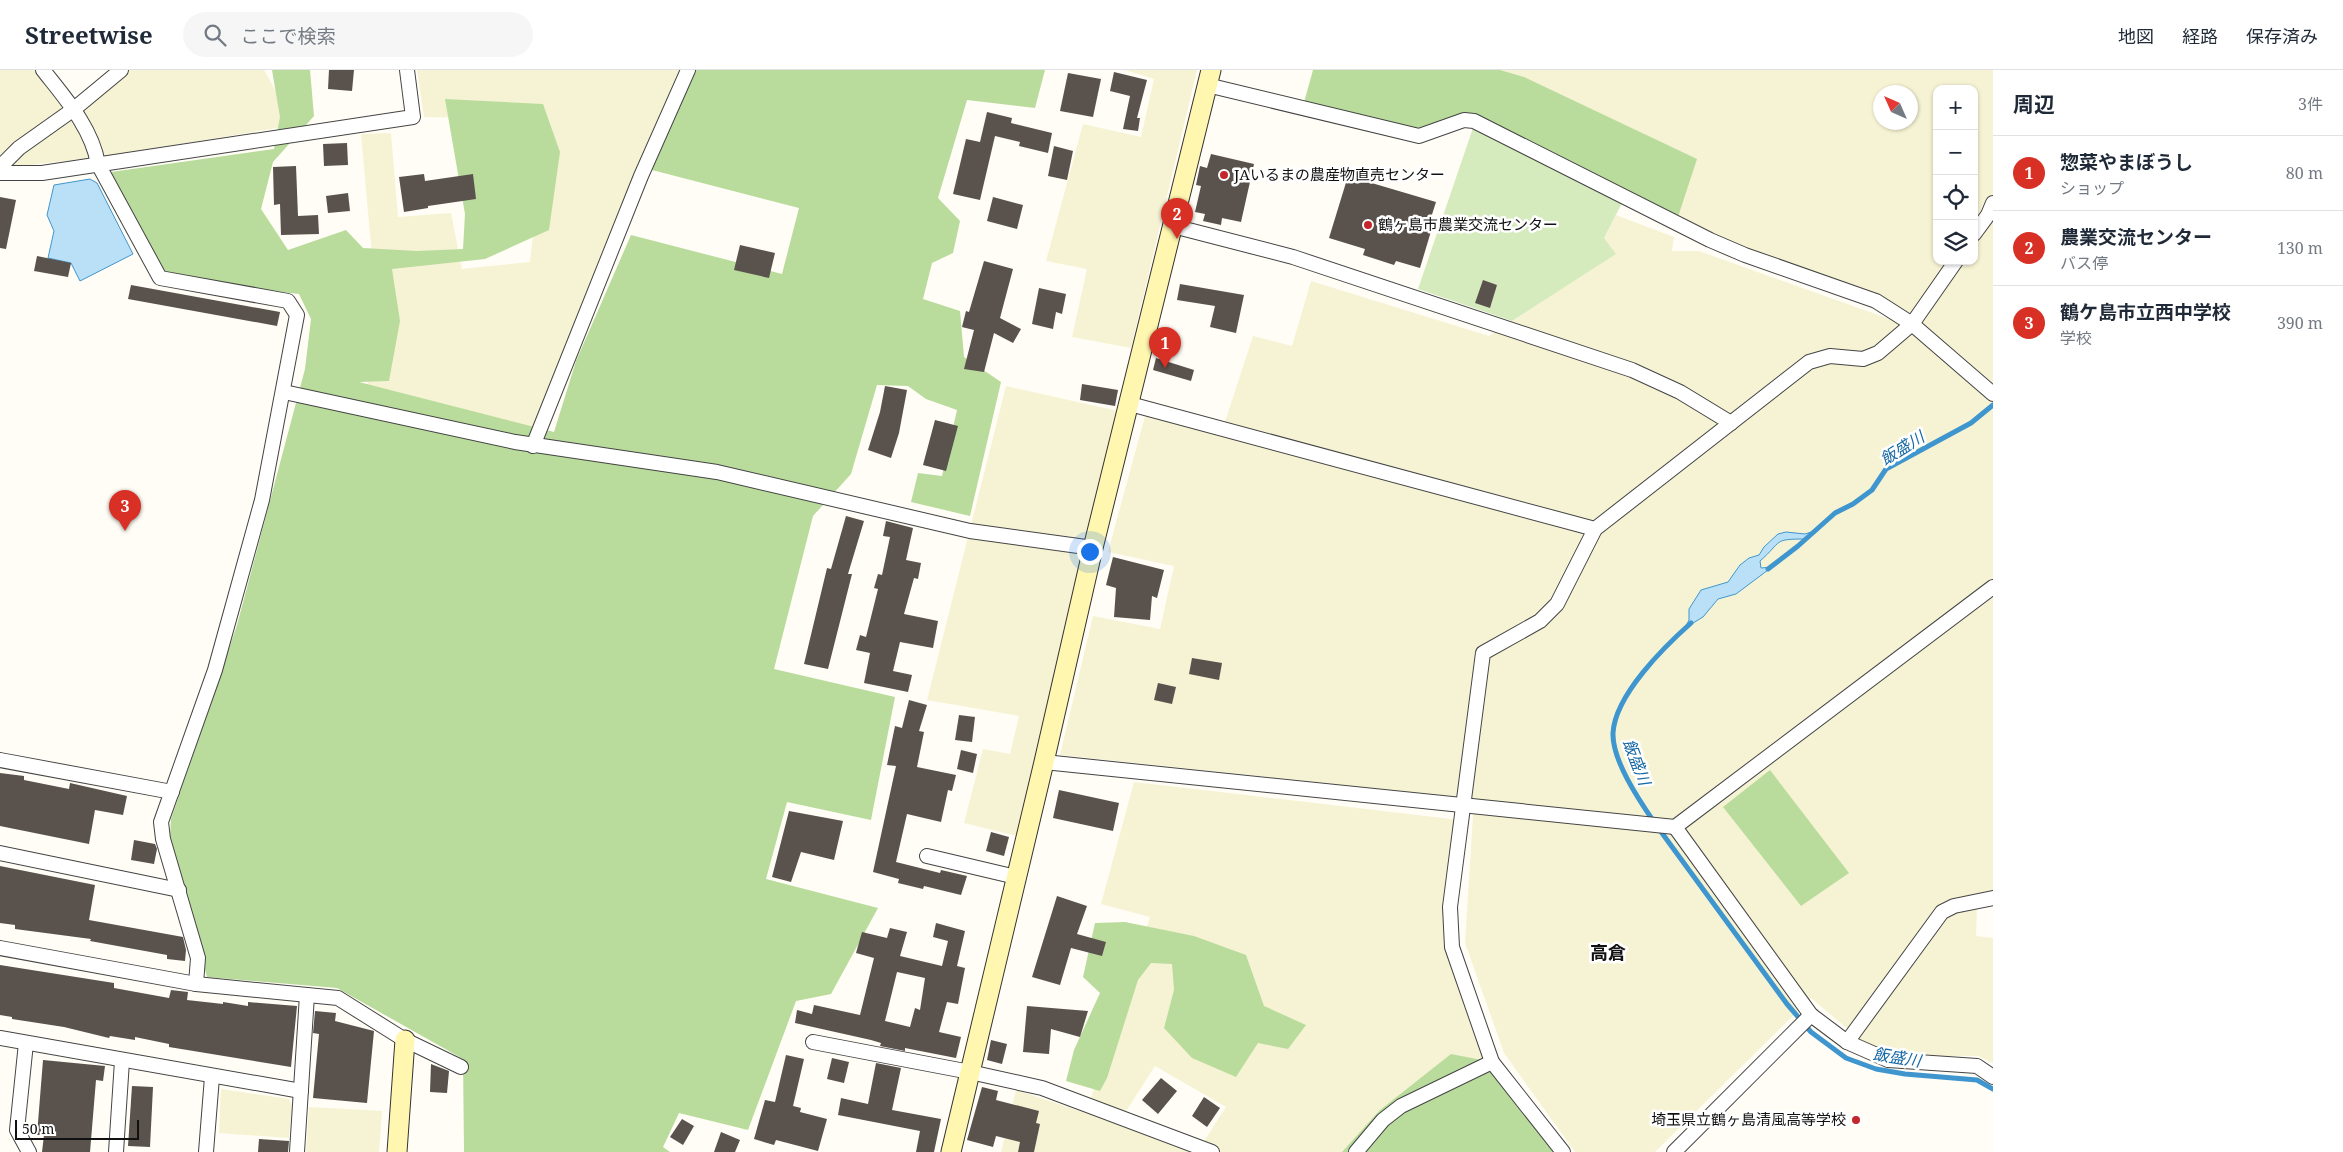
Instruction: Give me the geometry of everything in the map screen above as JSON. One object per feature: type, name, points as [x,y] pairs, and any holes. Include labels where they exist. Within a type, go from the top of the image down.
[{"type":"street","points":[[43,70],[74,109],[96,151],[98,164],[160,278],[288,301],[297,315],[284,392],[262,500],[218,660],[161,822],[163,839],[198,958],[196,984]]},
{"type":"street","points":[[0,167],[19,148],[74,109],[121,70]]},
{"type":"street","points":[[0,173],[42,173],[413,117],[407,70]]},
{"type":"street","points":[[533,446],[641,176],[688,70]]},
{"type":"street","points":[[951,1152],[1093,548],[1209,78],[1303,106],[1419,136],[1464,120],[1474,121],[1710,240],[1745,255],[1876,301],[1912,324],[1993,394]]},
{"type":"street","points":[[1978,229],[1988,215],[1993,202]]},
{"type":"street","points":[[1172,226],[1293,257],[1632,370],[1680,392],[1731,423]]},
{"type":"street","points":[[1563,1152],[1492,1062],[1452,947],[1450,907],[1461,807],[1483,653],[1540,621],[1558,604],[1595,528],[1809,362],[1830,356],[1863,359],[1878,353],[1912,324],[1953,265]]},
{"type":"street","points":[[284,392],[533,446],[717,472],[970,531],[1093,548]]},
{"type":"street","points":[[1130,404],[1595,528]]},
{"type":"street","points":[[1044,762],[1461,807],[1675,827],[1993,587]]},
{"type":"street","points":[[0,760],[172,792]]},
{"type":"street","points":[[1675,827],[1811,1015],[1847,1042],[1888,1060],[1977,1066],[1993,1076]]},
{"type":"street","points":[[0,853],[179,890]]},
{"type":"street","points":[[927,856],[1016,877]]},
{"type":"street","points":[[1847,1042],[1942,912],[1954,906],[1993,898]]},
{"type":"street","points":[[0,948],[196,984],[338,998],[405,1040],[461,1067]]},
{"type":"street","points":[[297,1152],[307,995]]},
{"type":"street","points":[[1674,1152],[1811,1015]]},
{"type":"street","points":[[0,1038],[212,1077],[301,1091]]},
{"type":"street","points":[[397,1152],[405,1040]]},
{"type":"street","points":[[814,1042],[1042,1088],[1212,1152]]},
{"type":"street","points":[[26,1043],[17,1130],[29,1152]]},
{"type":"street","points":[[116,1152],[122,1061]]},
{"type":"street","points":[[1356,1152],[1383,1120],[1400,1106],[1492,1062]]},
{"type":"street","points":[[206,1152],[212,1077]]},
{"type":"shaded area","points":[[0,70],[39,70],[69,112],[85,108],[129,70],[264,70],[295,125],[109,156],[0,167]]},
{"type":"shaded area","points":[[417,70],[679,70],[529,435],[367,394],[374,279],[361,134],[391,133],[398,217],[451,213],[462,269],[530,262],[546,119],[424,117]]},
{"type":"shaded area","points":[[1125,70],[1197,70],[1131,348],[1072,337],[1087,269],[1046,261],[1083,124],[1141,137],[1154,79]]},
{"type":"shaded area","points":[[1313,70],[1993,70],[1993,394],[1912,324],[1782,267],[1474,121]]},
{"type":"shaded area","points":[[1616,215],[1674,237],[1672,251],[1699,251],[1898,322],[1993,401],[1993,898],[1977,902],[1976,936],[1993,938],[1993,1063],[1978,1056],[1921,1056],[1888,1051],[1862,1041],[1811,998],[1655,1152],[1575,1152],[1504,1053],[1465,943],[1474,799],[1060,755],[1093,616],[1160,629],[1174,566],[1108,552],[1145,416],[1221,434],[1253,336],[1292,346],[1311,281],[1489,336],[1615,254],[1604,238]]},
{"type":"shaded area","points":[[1006,386],[1118,411],[1017,836],[964,823],[983,749],[1010,754],[1019,716],[927,700]]},
{"type":"shaded area","points":[[1134,782],[1460,820],[1452,947],[1492,1062],[1356,1152],[1001,1152],[1016,1090],[1086,1113],[1150,917],[1101,904]],"holes":[[[1155,1066],[1226,1107],[1204,1141],[1125,1113]]]},
{"type":"shaded area","points":[[221,1089],[289,1099],[292,1106],[289,1138],[219,1133]]},
{"type":"shaded area","points":[[309,1107],[382,1111],[379,1152],[306,1152]]},
{"type":"green space","points":[[272,70],[310,70],[314,116],[273,162],[261,209],[288,250],[346,230],[363,248],[417,251],[463,249],[465,214],[445,99],[543,104],[560,152],[549,230],[485,259],[392,269],[400,321],[389,381],[359,382],[554,432],[576,361],[631,235],[782,274],[799,208],[652,170],[683,70],[1045,70],[1035,108],[967,100],[938,198],[960,221],[953,253],[932,263],[923,299],[960,311],[964,357],[1001,382],[970,516],[911,502],[918,473],[942,476],[957,410],[926,399],[908,386],[877,385],[851,474],[813,516],[774,669],[895,697],[871,820],[787,802],[766,879],[878,908],[831,994],[796,1001],[748,1130],[679,1113],[663,1147],[670,1152],[464,1152],[463,1059],[337,988],[207,977],[170,837],[171,819],[237,625],[305,369],[311,319],[299,294],[160,278],[111,172],[274,149],[280,117]]},
{"type":"green space","points":[[1313,70],[1500,70],[1524,77],[1697,159],[1676,223],[1474,121],[1419,136],[1303,106]]},
{"type":"green space","points":[[1474,125],[1546,165],[1622,203],[1604,238],[1616,254],[1512,321],[1418,289]]},
{"type":"green space","points":[[1770,770],[1849,873],[1801,906],[1723,807]]},
{"type":"green space","points":[[1125,922],[1194,936],[1246,955],[1264,1006],[1306,1025],[1288,1049],[1258,1043],[1236,1077],[1192,1058],[1164,1028],[1174,990],[1172,964],[1151,963],[1138,980],[1107,1078],[1100,1091],[1066,1081],[1074,1050],[1100,993],[1083,977],[1095,923]]},
{"type":"green space","points":[[1451,1054],[1492,1062],[1563,1152],[1342,1152],[1380,1110]]},
{"type":"water","points":[[90,179],[97,183],[133,254],[80,281],[71,263],[48,258],[54,231],[47,215],[54,185]]},
{"type":"water","points":[[1817,530],[1806,539],[1779,542],[1760,561],[1761,568],[1772,567],[1736,594],[1718,599],[1703,617],[1685,628],[1689,620],[1689,609],[1701,590],[1728,582],[1740,565],[1749,558],[1759,555],[1764,547],[1778,534],[1786,532],[1805,534]]},
{"type":"building","points":[[329,70],[354,70],[352,91],[328,89]]},
{"type":"building","points":[[1114,72],[1147,80],[1137,118],[1140,118],[1138,131],[1123,129],[1130,96],[1110,91]]},
{"type":"building","points":[[1068,73],[1101,79],[1093,117],[1060,111]]},
{"type":"building","points":[[987,112],[1012,118],[1011,123],[1052,133],[1048,153],[1019,146],[1020,142],[995,136],[980,200],[953,194],[966,139],[980,142]]},
{"type":"building","points":[[347,143],[348,165],[324,166],[323,144]]},
{"type":"building","points":[[1054,146],[1073,151],[1067,180],[1048,176]]},
{"type":"building","points":[[1211,154],[1254,164],[1241,222],[1222,218],[1221,225],[1203,221],[1205,214],[1195,212],[1201,186],[1196,185],[1200,166],[1207,168]]},
{"type":"building","points":[[296,166],[298,216],[318,215],[319,234],[281,235],[280,204],[274,205],[273,167]]},
{"type":"building","points":[[424,174],[425,181],[473,174],[476,199],[428,206],[428,208],[404,212],[399,177]]},
{"type":"building","points":[[1348,176],[1436,202],[1428,227],[1432,228],[1420,268],[1396,261],[1394,265],[1363,255],[1365,249],[1329,238]]},
{"type":"building","points":[[348,193],[350,211],[328,213],[326,196]]},
{"type":"building","points":[[0,197],[16,200],[6,249],[0,248]]},
{"type":"building","points":[[993,197],[1023,205],[1017,229],[987,221]]},
{"type":"building","points":[[740,245],[775,253],[769,278],[734,270]]},
{"type":"building","points":[[37,256],[71,263],[68,277],[34,271]]},
{"type":"building","points":[[984,261],[1013,269],[1000,318],[1021,329],[1013,343],[994,333],[984,372],[964,369],[974,330],[962,327],[966,311],[969,312]]},
{"type":"building","points":[[1483,280],[1497,285],[1490,308],[1475,303]]},
{"type":"building","points":[[1180,284],[1244,295],[1236,333],[1210,327],[1215,306],[1177,300]]},
{"type":"building","points":[[131,285],[280,312],[277,326],[128,299]]},
{"type":"building","points":[[1039,288],[1066,294],[1062,314],[1056,312],[1053,329],[1032,324]]},
{"type":"building","points":[[1156,358],[1194,370],[1191,381],[1153,370]]},
{"type":"building","points":[[1082,384],[1118,390],[1115,406],[1080,400]]},
{"type":"building","points":[[885,386],[907,390],[899,433],[891,458],[868,450],[880,412]]},
{"type":"building","points":[[935,420],[958,426],[946,471],[923,465]]},
{"type":"building","points":[[846,516],[864,521],[848,574],[852,574],[828,669],[804,664],[827,568],[831,569]]},
{"type":"building","points":[[886,521],[913,528],[906,560],[921,563],[918,579],[914,578],[904,614],[938,621],[933,648],[900,642],[893,671],[912,675],[908,692],[864,683],[870,653],[856,650],[860,635],[866,637],[878,589],[874,588],[878,574],[882,575],[890,537],[883,536]]},
{"type":"building","points":[[1113,557],[1164,570],[1157,598],[1152,596],[1150,620],[1114,617],[1116,588],[1106,585]]},
{"type":"building","points":[[1192,658],[1222,663],[1219,680],[1189,674]]},
{"type":"building","points":[[1158,683],[1176,687],[1172,704],[1154,700]]},
{"type":"building","points":[[909,700],[927,705],[919,731],[924,732],[917,767],[956,775],[952,791],[948,790],[941,822],[907,814],[896,862],[940,873],[941,870],[967,876],[961,895],[924,886],[923,889],[898,883],[899,879],[873,872],[896,766],[887,765],[895,726],[902,728]]},
{"type":"building","points":[[959,715],[975,717],[972,742],[955,740]]},
{"type":"building","points":[[961,750],[977,754],[973,773],[957,769]]},
{"type":"building","points":[[0,773],[24,776],[24,780],[69,789],[70,783],[127,796],[123,815],[95,810],[89,844],[0,826]]},
{"type":"building","points":[[1059,790],[1119,803],[1113,831],[1053,818]]},
{"type":"building","points":[[789,811],[843,821],[834,860],[801,852],[791,882],[772,877]]},
{"type":"building","points":[[991,832],[1009,837],[1004,856],[986,851]]},
{"type":"building","points":[[134,840],[155,844],[157,849],[154,864],[131,860]]},
{"type":"building","points":[[0,866],[95,885],[89,920],[183,937],[186,950],[185,961],[167,959],[167,955],[90,941],[91,939],[15,929],[15,925],[0,923]]},
{"type":"building","points":[[1057,896],[1087,906],[1077,934],[1106,942],[1102,956],[1071,948],[1060,985],[1032,977]]},
{"type":"building","points":[[936,923],[965,931],[957,966],[965,968],[958,1004],[947,1002],[939,1032],[961,1037],[956,1058],[905,1048],[905,1051],[880,1046],[881,1043],[871,1040],[795,1023],[797,1010],[812,1014],[814,1005],[860,1015],[874,958],[856,953],[862,932],[887,938],[890,928],[907,932],[900,956],[942,966],[948,941],[933,937]],"holes":[[[897,972],[925,978],[920,1010],[915,1008],[910,1027],[885,1021]]]},
{"type":"building","points":[[0,965],[114,983],[114,988],[169,998],[171,990],[188,992],[187,1000],[223,1004],[223,1002],[248,1006],[248,1002],[297,1006],[291,1067],[169,1047],[169,1044],[135,1037],[135,1040],[110,1036],[109,1038],[0,1015]]},
{"type":"building","points":[[1027,1006],[1088,1011],[1080,1037],[1051,1029],[1049,1054],[1023,1052]]},
{"type":"building","points":[[315,1011],[336,1013],[335,1021],[374,1031],[367,1103],[313,1098],[319,1034],[313,1033]]},
{"type":"building","points":[[991,1040],[1007,1044],[1002,1064],[987,1060]]},
{"type":"building","points":[[786,1055],[804,1059],[793,1106],[801,1108],[800,1112],[827,1119],[818,1151],[776,1140],[774,1145],[754,1139],[765,1100],[775,1102]]},
{"type":"building","points":[[832,1058],[849,1062],[844,1083],[827,1079]]},
{"type":"building","points":[[43,1060],[105,1066],[103,1081],[96,1080],[90,1152],[42,1152],[44,1135],[37,1135]]},
{"type":"building","points":[[876,1063],[901,1068],[892,1110],[941,1119],[934,1152],[916,1152],[920,1131],[838,1115],[841,1098],[868,1104]]},
{"type":"building","points":[[431,1064],[449,1071],[447,1093],[430,1092]]},
{"type":"building","points":[[1161,1078],[1177,1091],[1158,1114],[1142,1100]]},
{"type":"building","points":[[132,1086],[153,1087],[150,1147],[128,1146]]},
{"type":"building","points":[[982,1087],[998,1091],[996,1100],[1039,1111],[1036,1123],[1040,1124],[1034,1152],[1018,1152],[1020,1142],[996,1136],[993,1147],[967,1140]]},
{"type":"building","points":[[1204,1097],[1220,1108],[1207,1127],[1192,1116]]},
{"type":"building","points":[[682,1119],[694,1126],[683,1145],[670,1137]]},
{"type":"building","points":[[721,1132],[740,1140],[735,1152],[714,1152]]},
{"type":"building","points":[[259,1139],[289,1141],[288,1152],[258,1152]]},
{"type":"waterway","name":"飯盛川","points":[[1768,569],[1798,546],[1835,513],[1853,504],[1872,490],[1886,469],[1971,423],[1993,405]]},
{"type":"waterway","name":"飯盛川","points":[[1654,822],[1634,791],[1622,767],[1614,744],[1613,733],[1622,703],[1643,672],[1691,623]]},
{"type":"waterway","name":"飯盛川","points":[[1659,829],[1787,1004],[1811,1032],[1846,1058],[1876,1069],[1905,1074],[1977,1080],[1993,1089]]},
{"type":"place","name":"JAいるまの農産物直売センター","points":[[1224,175]]},
{"type":"place","name":"鶴ヶ島市農業交流センター","points":[[1368,225]]},
{"type":"place","name":"農業交流センター","points":[[1177,239]]},
{"type":"place","name":"惣菜やまぼうし","points":[[1165,368]]},
{"type":"place","name":"鶴ケ島市立西中学校","points":[[125,531]]},
{"type":"place","name":"埼玉県立鶴ヶ島清風高等学校","points":[[1856,1120]]},
{"type":"district","name":"高倉","points":[[1608,953]]}]
